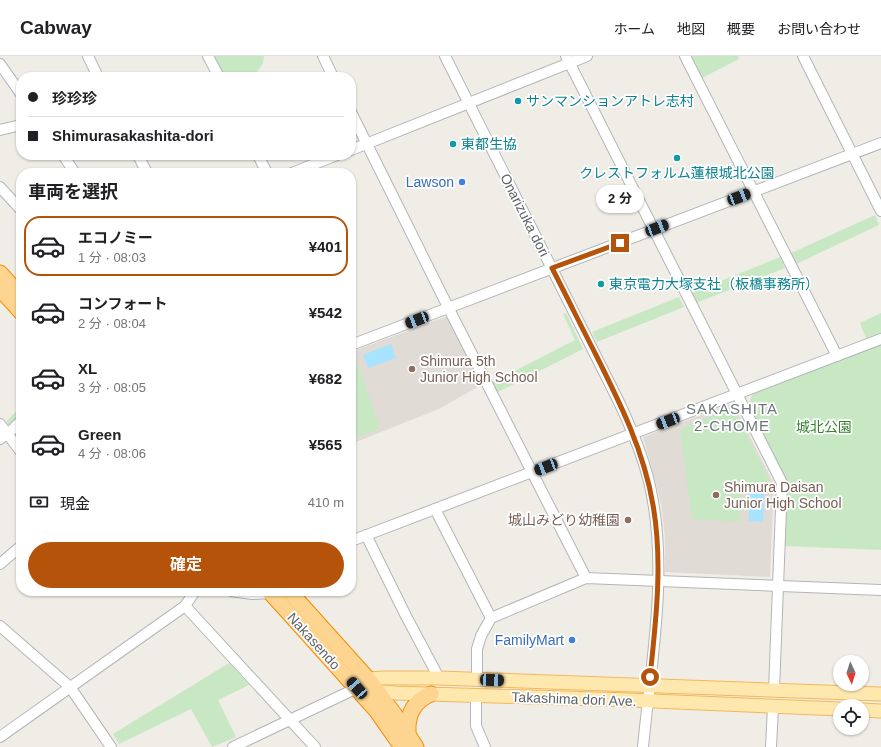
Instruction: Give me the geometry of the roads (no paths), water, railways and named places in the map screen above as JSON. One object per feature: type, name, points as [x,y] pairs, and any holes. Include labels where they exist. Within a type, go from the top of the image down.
[{"type":"highway","points":[[0,273],[16,302]]},
{"type":"highway","name":"Nakasendo","points":[[274,596],[363,684],[379,692],[408,732],[416,747]]},
{"type":"highway","name":"Nakasendo","points":[[293,596],[363,684],[376,710],[402,747]]},
{"type":"highway","points":[[408,732],[408,720],[411,709],[420,700],[431,694]]},
{"type":"main road","name":"Takashima dori Ave.","points":[[363,684],[384,678],[439,678],[881,694]]},
{"type":"main road","name":"Takashima dori Ave.","points":[[379,692],[833,709]]},
{"type":"main road","points":[[869,710],[881,711]]},
{"type":"street","points":[[88,56],[96,72]]},
{"type":"street","points":[[208,56],[216,72]]},
{"type":"street","points":[[323,56],[331,72]]},
{"type":"street","name":"Onarizuka dori","points":[[445,56],[618,398],[646,469],[654,506],[658,581],[650,685],[643,747]]},
{"type":"street","points":[[356,148],[468,103],[568,59],[587,56]]},
{"type":"street","points":[[685,56],[837,356]]},
{"type":"street","points":[[803,56],[881,211]]},
{"type":"street","points":[[568,59],[782,483],[774,690]]},
{"type":"street","points":[[0,64],[16,87]]},
{"type":"street","points":[[356,122],[586,578]]},
{"type":"street","points":[[0,130],[16,127]]},
{"type":"street","points":[[356,342],[449,308],[881,143]]},
{"type":"street","points":[[305,168],[325,160]]},
{"type":"street","points":[[0,187],[16,205]]},
{"type":"street","points":[[356,539],[881,339]]},
{"type":"street","points":[[0,424],[4,436],[16,447]]},
{"type":"street","points":[[4,436],[16,425]]},
{"type":"street","points":[[435,509],[491,618]]},
{"type":"street","points":[[366,535],[406,616],[439,678]]},
{"type":"street","points":[[0,564],[16,550]]},
{"type":"street","points":[[477,679],[477,649],[481,636],[491,618],[586,578],[881,590]]},
{"type":"street","points":[[0,737],[185,606],[192,596]]},
{"type":"street","points":[[185,606],[315,747]]},
{"type":"street","points":[[0,626],[70,688],[111,747]]},
{"type":"street","points":[[233,747],[363,684]]},
{"type":"street","points":[[476,695],[476,726],[485,747]]},
{"type":"street","points":[[771,747],[773,707]]},
{"type":"water","points":[[391,344],[396,358],[368,368],[363,355]]},
{"type":"water","points":[[749,492],[764,493],[763,522],[749,521]]},
{"type":"place","name":"サンマンションアトレ志村","points":[[518,101]]},
{"type":"place","name":"東都生協","points":[[453,144]]},
{"type":"place","name":"クレストフォルム蓮根城北公園","points":[[677,158]]},
{"type":"place","name":"Lawson","points":[[462,182]]},
{"type":"place","name":"東京電力大塚支社（板橋事務所）","points":[[601,284]]},
{"type":"place","name":"Shimura 5th Junior High School","points":[[412,369]]},
{"type":"place","name":"Shimura Daisan Junior High School","points":[[716,495]]},
{"type":"place","name":"城山みどり幼稚園","points":[[628,520]]},
{"type":"place","name":"FamilyMart","points":[[572,640]]},
{"type":"district","name":"SAKASHITA 2-CHOME","points":[[732,418]]},
{"type":"park label","name":"城北公園","points":[[824,427]]}]
